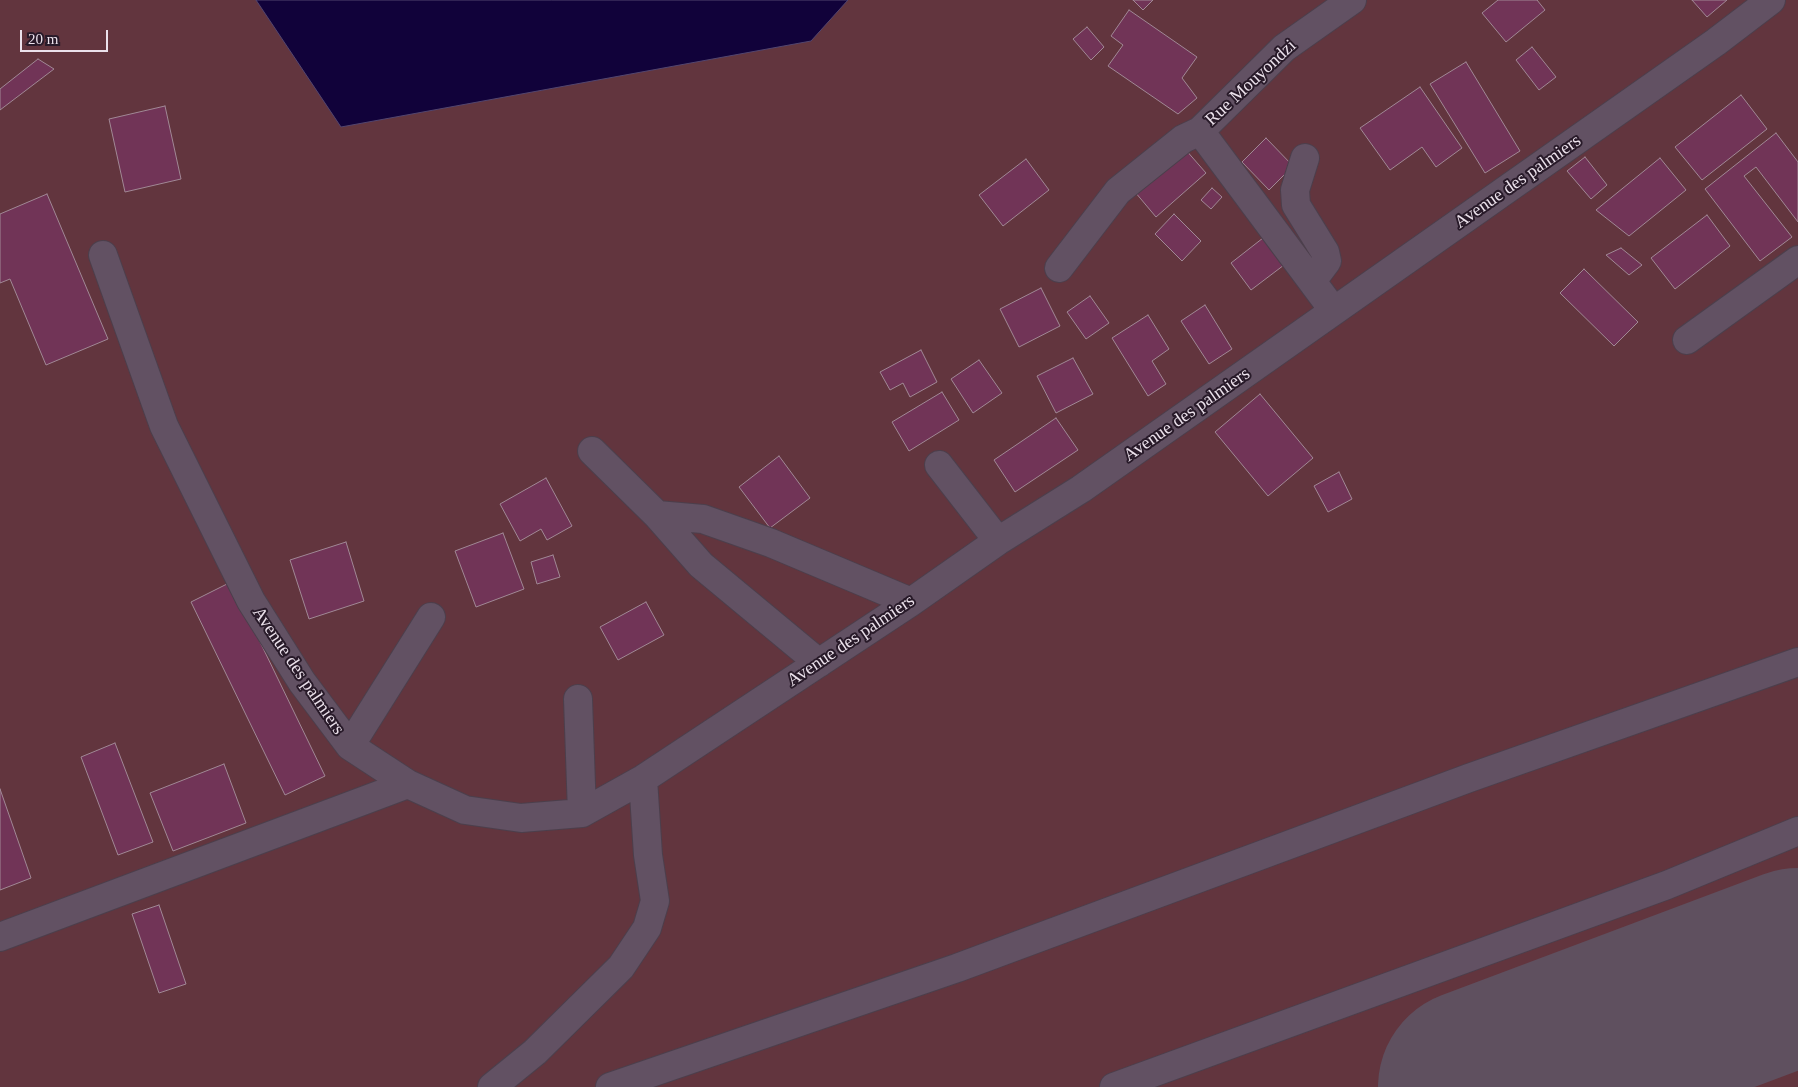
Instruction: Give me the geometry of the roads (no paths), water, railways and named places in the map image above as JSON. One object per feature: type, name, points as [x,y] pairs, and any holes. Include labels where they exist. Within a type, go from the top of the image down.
[{"type":"street","name":"Rue Mouyondzi","points":[[1059,268],[1118,192],[1183,139],[1200,131],[1284,48],[1352,0]]},
{"type":"street","name":"Avenue des palmiers","points":[[103,255],[164,426],[251,601],[302,682],[350,746],[408,784],[465,810],[520,818],[582,812],[644,779],[911,602],[998,541],[1081,490],[1716,42],[1771,0]]},
{"type":"street","points":[[1200,131],[1334,311]]},
{"type":"street","points":[[1305,158],[1295,190],[1296,205],[1325,252],[1327,260],[1312,281]]},
{"type":"street","points":[[1687,340],[1798,260]]},
{"type":"street","points":[[592,451],[657,515],[701,565],[819,663]]},
{"type":"street","points":[[938,465],[998,541]]},
{"type":"street","points":[[657,515],[712,522],[771,543],[911,602]]},
{"type":"street","points":[[350,746],[431,617]]},
{"type":"street","points":[[610,1087],[957,968],[1470,778],[1798,662]]},
{"type":"street","points":[[578,699],[582,812]]},
{"type":"street","points":[[492,1087],[535,1052],[621,967],[647,928],[655,901],[648,855],[644,779]]},
{"type":"street","points":[[0,937],[408,784]]},
{"type":"street","points":[[1114,1087],[1667,885],[1798,830]]}]
